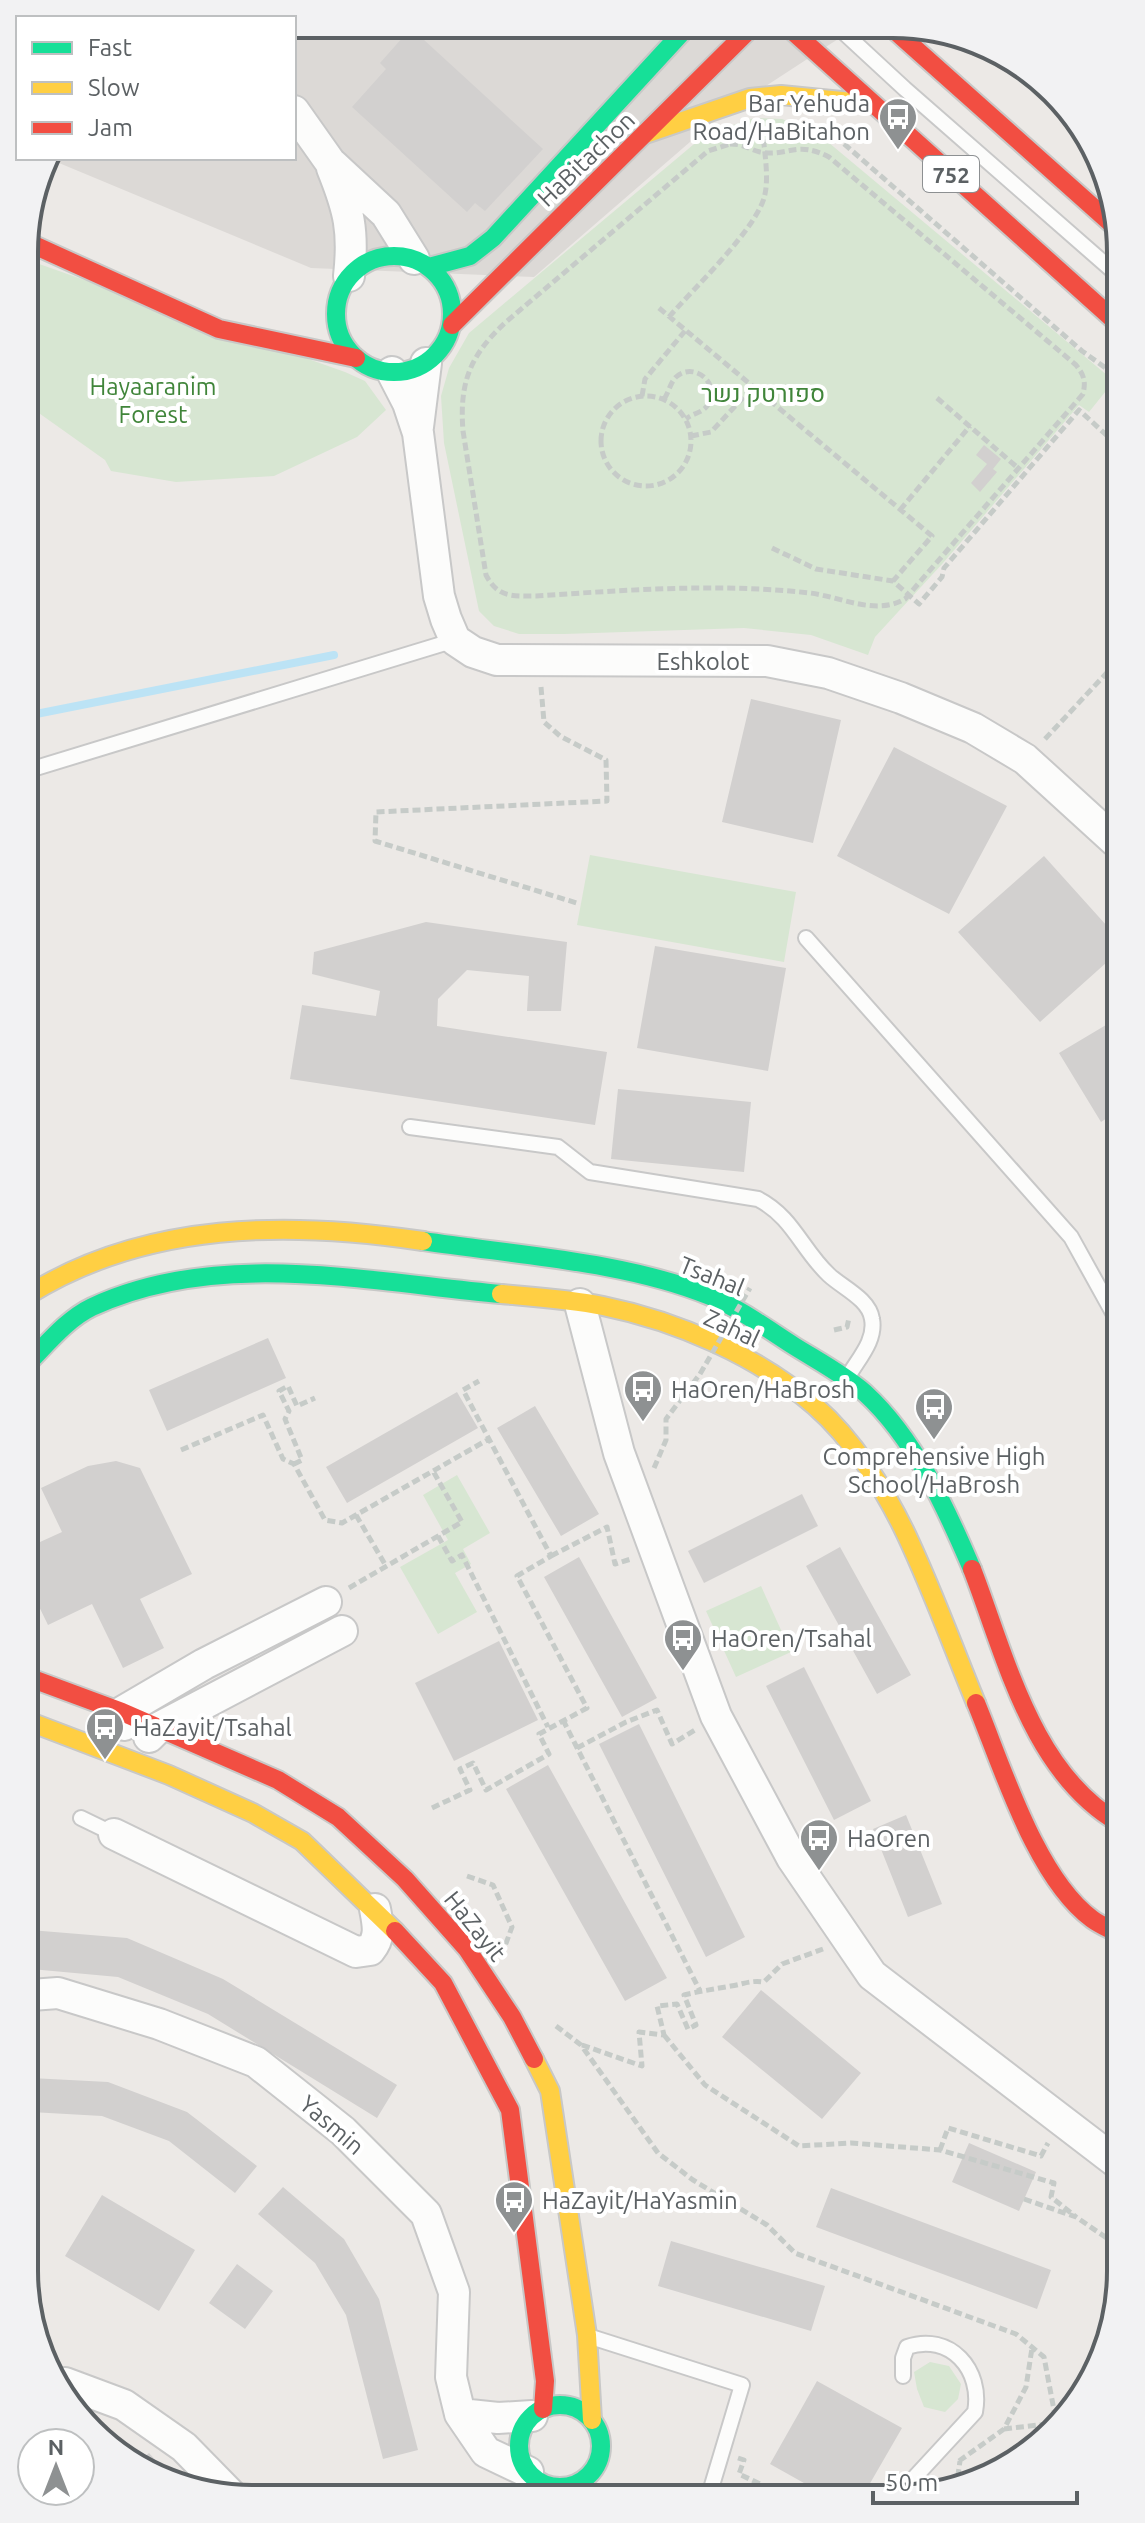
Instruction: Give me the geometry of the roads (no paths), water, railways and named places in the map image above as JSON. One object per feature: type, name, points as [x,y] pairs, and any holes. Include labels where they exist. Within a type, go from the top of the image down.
[{"type":"main road","name":"HaBitachon","points":[[421,263],[470,256],[493,238],[677,38]]},
{"type":"main road","name":"HaBitachon","points":[[452,325],[741,38]]},
{"type":"main road","name":"752","points":[[800,38],[1107,314]]},
{"type":"main road","points":[[904,39],[1104,217]]},
{"type":"main road","points":[[925,41],[941,73]]},
{"type":"main road","points":[[648,133],[750,98],[781,95],[872,104]]},
{"type":"main road","points":[[38,247],[219,329],[356,358],[373,368],[392,372],[412,370],[426,363],[447,340],[453,309],[441,278],[421,263],[386,256],[372,260],[349,276],[336,304],[339,333],[356,358]]},
{"type":"main road","points":[[315,318],[336,304]]},
{"type":"main road","points":[[260,338],[289,328]]},
{"type":"main road","name":"Tsahal","points":[[38,1287],[49,1279],[129,1249],[221,1233],[283,1228],[378,1236],[569,1262],[645,1277],[699,1292],[755,1321],[846,1378],[881,1409],[924,1468],[971,1567],[1009,1670],[1043,1741],[1091,1806],[1107,1816]]},
{"type":"main road","name":"Zahal","points":[[38,1354],[88,1309],[134,1292],[209,1276],[313,1275],[616,1309],[711,1341],[762,1368],[805,1396],[840,1434],[885,1495],[906,1534],[1031,1835],[1061,1887],[1091,1918],[1107,1927]]},
{"type":"main road","name":"HaZayit","points":[[38,1681],[122,1712],[278,1780],[338,1817],[405,1879],[467,1949],[512,2017],[550,2091],[587,2335],[592,2420]]},
{"type":"main road","points":[[38,1725],[128,1759],[253,1813],[302,1841],[375,1909],[443,1983],[510,2110],[545,2381],[538,2412],[520,2437],[519,2449],[534,2482]]},
{"type":"main road","points":[[538,2412],[556,2405],[569,2406],[582,2411],[592,2420],[598,2430],[601,2453],[597,2465],[582,2485]]},
{"type":"street","points":[[296,114],[330,162],[386,214],[421,263]]},
{"type":"street","points":[[330,162],[345,198],[351,226],[353,244],[349,276]]},
{"type":"street","points":[[418,433],[426,363]]},
{"type":"street","points":[[392,372],[408,403],[418,433],[439,596],[455,640]]},
{"type":"street","name":"Eshkolot","points":[[455,640],[473,652],[497,660],[767,661],[828,673],[901,698],[973,728],[1025,759],[1107,832]]},
{"type":"street","points":[[580,1304],[619,1453],[716,1716],[792,1858],[872,1975],[1107,2155]]},
{"type":"street","points":[[128,1759],[122,1712],[204,1664],[326,1602]]},
{"type":"street","points":[[128,1759],[158,1728],[342,1631]]},
{"type":"street","points":[[114,1834],[356,1952],[370,1950],[376,1942],[379,1929],[375,1909]]},
{"type":"street","name":"Yasmin","points":[[38,1994],[58,1993],[159,2024],[256,2062],[343,2131],[426,2214],[454,2292],[451,2377],[460,2414],[486,2452],[534,2482]]},
{"type":"street","points":[[72,2386],[124,2405],[184,2447],[218,2482]]},
{"type":"street","points":[[460,2414],[498,2418],[538,2412]]},
{"type":"lane","points":[[850,38],[1107,266]]},
{"type":"lane","points":[[38,767],[455,640]]},
{"type":"lane","points":[[806,938],[1071,1237],[1107,1302]]},
{"type":"lane","points":[[410,1127],[558,1147],[590,1172],[758,1199],[775,1208],[828,1274],[858,1297],[872,1317],[871,1340],[846,1378]]},
{"type":"lane","points":[[81,1818],[114,1834]]},
{"type":"lane","points":[[587,2335],[742,2385],[712,2485]]},
{"type":"lane","points":[[903,2376],[903,2358],[907,2347],[923,2341],[942,2347],[962,2359],[974,2376],[978,2395],[975,2412],[909,2484]]},
{"type":"waterway","points":[[38,714],[334,655]]},
{"type":"place","name":"Bar Yehuda Road/HaBitahon","points":[[898,151]]},
{"type":"place","name":"HaOren/HaBrosh","points":[[643,1423]]},
{"type":"place","name":"Comprehensive High School/HaBrosh","points":[[934,1441]]},
{"type":"place","name":"HaOren/Tsahal","points":[[683,1672]]},
{"type":"place","name":"HaZayit/Tsahal","points":[[105,1761]]},
{"type":"place","name":"HaOren","points":[[819,1872]]},
{"type":"place","name":"HaZayit/HaYasmin","points":[[514,2234]]},
{"type":"park label","name":"ספורטק נשר","points":[[763,393]]},
{"type":"park label","name":"Hayaaranim Forest","points":[[153,400]]}]
